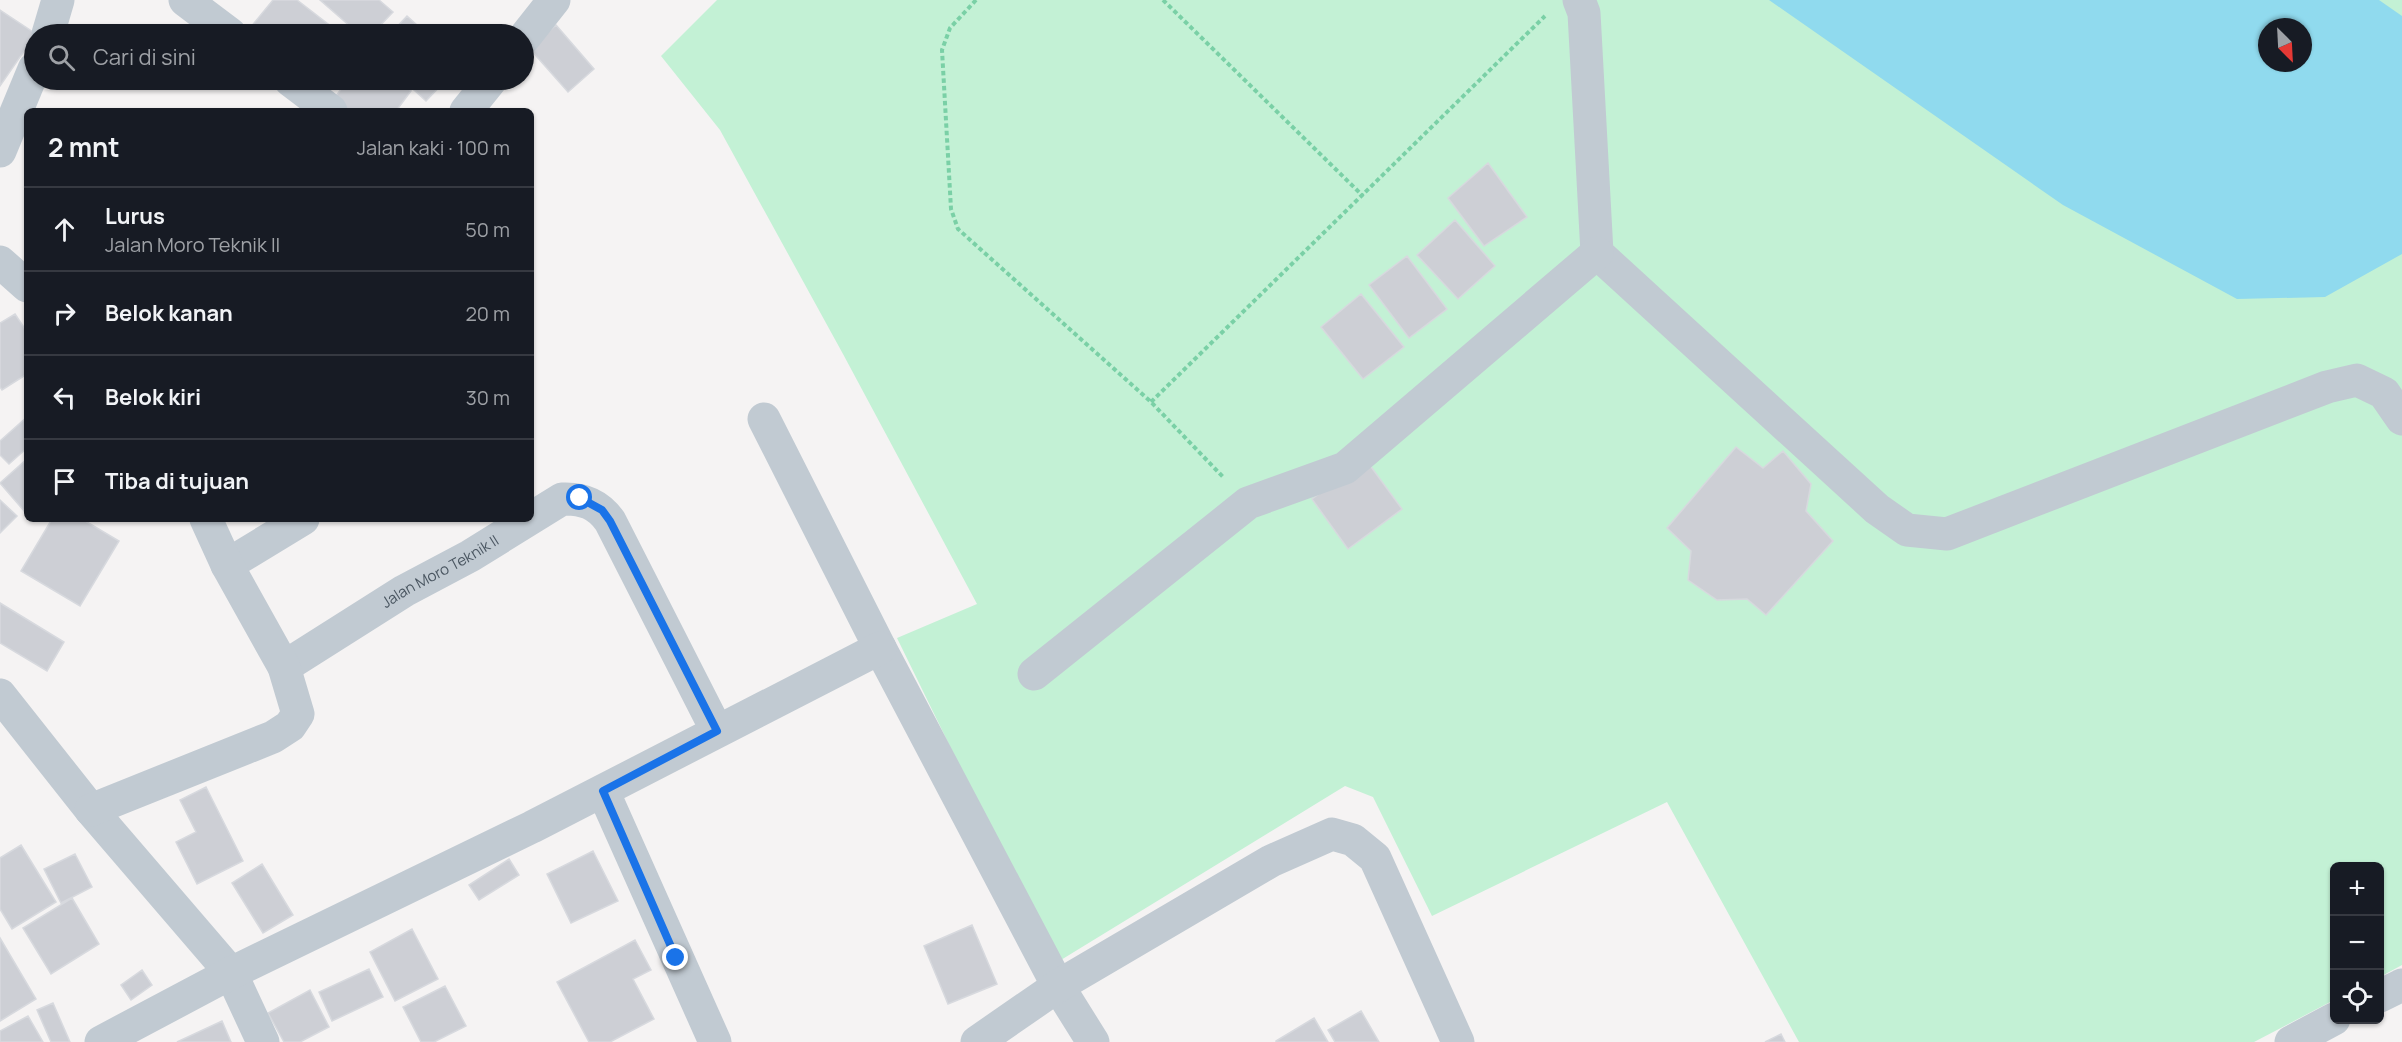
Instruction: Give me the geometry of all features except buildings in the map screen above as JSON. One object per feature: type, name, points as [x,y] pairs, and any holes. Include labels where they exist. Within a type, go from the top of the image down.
[{"type":"street","points":[[51,24],[58,0]]},
{"type":"street","points":[[184,0],[216,24]]},
{"type":"street","points":[[534,25],[554,0]]},
{"type":"street","points":[[1566,4],[1584,13],[1597,253],[1877,509],[1907,530],[1947,534],[2327,387],[2347,382],[2357,380],[2384,393],[2402,419]]},
{"type":"street","points":[[0,151],[25,90]]},
{"type":"street","points":[[303,90],[327,108]]},
{"type":"street","points":[[468,108],[483,90]]},
{"type":"street","points":[[1034,674],[1248,503],[1345,468],[1597,253]]},
{"type":"street","points":[[0,262],[24,283]]},
{"type":"street","points":[[764,419],[880,648],[1058,986],[1093,1042]]},
{"type":"street","name":"Jalan Moro Teknik II","points":[[534,517],[562,500],[580,498],[602,510],[610,521],[717,731]]},
{"type":"street","points":[[91,810],[273,737],[290,726],[298,714],[284,667],[227,565],[207,522]]},
{"type":"street","points":[[227,565],[298,522]]},
{"type":"street","name":"Jalan Moro Teknik II","points":[[284,667],[404,591],[470,556],[526,522]]},
{"type":"street","points":[[101,1042],[231,973],[603,791],[880,648]]},
{"type":"street","points":[[0,695],[91,810],[231,973],[263,1042]]},
{"type":"street","points":[[603,791],[716,1042]]},
{"type":"street","points":[[977,1042],[1058,986],[1272,861],[1332,834],[1353,840],[1375,858],[1458,1042]]},
{"type":"street","points":[[2384,994],[2402,985]]},
{"type":"street","points":[[2291,1042],[2330,1021]]},
{"type":"path","points":[[976,0],[950,28],[942,50],[951,209],[958,229],[1151,402],[1248,503]]},
{"type":"path","points":[[1163,0],[1363,196]]},
{"type":"path","points":[[1151,402],[1363,196],[1566,4]]},
{"type":"green space","points":[[717,0],[2402,0],[2402,965],[2384,975],[2384,862],[2330,862],[2330,1002],[2254,1042],[1799,1042],[1667,802],[1432,916],[1373,797],[1345,786],[1056,963],[897,638],[977,604],[720,130],[661,56]]},
{"type":"water","points":[[1769,0],[2379,0],[2402,16],[2402,254],[2325,297],[2237,299],[2063,205]]},
{"type":"route","points":[[580,498],[602,510],[610,521],[717,731],[603,791],[676,958]]}]
